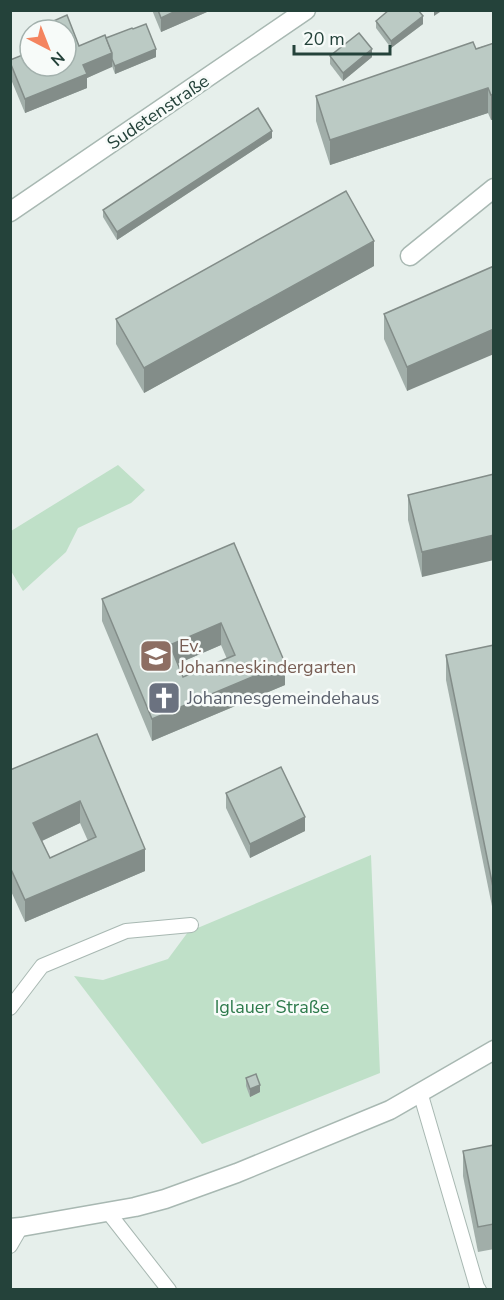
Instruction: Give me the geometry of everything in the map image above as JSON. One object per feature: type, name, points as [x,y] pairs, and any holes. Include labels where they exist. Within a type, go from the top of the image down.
[{"type":"street","name":"Sudetenstraße","points":[[10,212],[306,10]]},
{"type":"street","points":[[410,256],[494,188]]},
{"type":"street","points":[[16,1227],[135,1207],[165,1199],[237,1173],[390,1110],[494,1050]]},
{"type":"lane","points":[[10,1008],[42,966],[126,931],[191,925]]},
{"type":"lane","points":[[420,1092],[479,1290]]},
{"type":"lane","points":[[108,1212],[169,1290]]},
{"type":"lane","points":[[10,1246],[16,1227]]},
{"type":"green space","points":[[118,465],[145,490],[131,503],[78,528],[66,552],[23,591],[11,571],[11,531]]},
{"type":"green space","name":"Iglauer Straße","points":[[371,855],[380,1073],[202,1144],[74,976],[103,980],[168,959],[188,932]]},
{"type":"building","points":[[158,10],[178,10],[161,18]]},
{"type":"building","points":[[389,10],[418,10],[423,16],[391,41],[376,21]]},
{"type":"building","points":[[146,24],[156,49],[115,66],[106,38]]},
{"type":"building","points":[[359,33],[372,49],[343,73],[330,56]]},
{"type":"building","points":[[105,35],[112,53],[83,65],[87,74],[78,78],[78,43],[79,46]]},
{"type":"building","points":[[473,42],[476,49],[494,43],[494,94],[491,95],[488,88],[330,140],[316,96]]},
{"type":"building","points":[[18,57],[18,78],[77,78],[25,99],[10,60]]},
{"type":"building","points":[[258,108],[272,131],[117,232],[103,210]]},
{"type":"building","points":[[346,191],[374,241],[144,368],[116,319]]},
{"type":"building","points":[[494,266],[494,329],[407,367],[384,314]]},
{"type":"building","points":[[494,474],[494,535],[422,552],[408,495]]},
{"type":"building","name":"Ev. Johanneskindergarten","points":[[234,543],[285,663],[152,719],[102,599]],"holes":[[[221,623],[235,655],[183,677],[170,645]]]},
{"type":"building","points":[[494,645],[494,892],[446,655]]},
{"type":"building","points":[[97,734],[145,849],[25,900],[10,867],[10,770]],"holes":[[[80,801],[96,837],[50,858],[33,823]]]},
{"type":"building","points":[[281,767],[305,817],[250,844],[226,793]]},
{"type":"building","points":[[256,1074],[260,1085],[250,1089],[246,1078]]},
{"type":"building","points":[[494,1145],[494,1224],[478,1227],[463,1151]]},
{"type":"place","name":"Ev. Johanneskindergarten","points":[[156,656]]},
{"type":"place","name":"Johannesgemeindehaus","points":[[164,698]]}]
